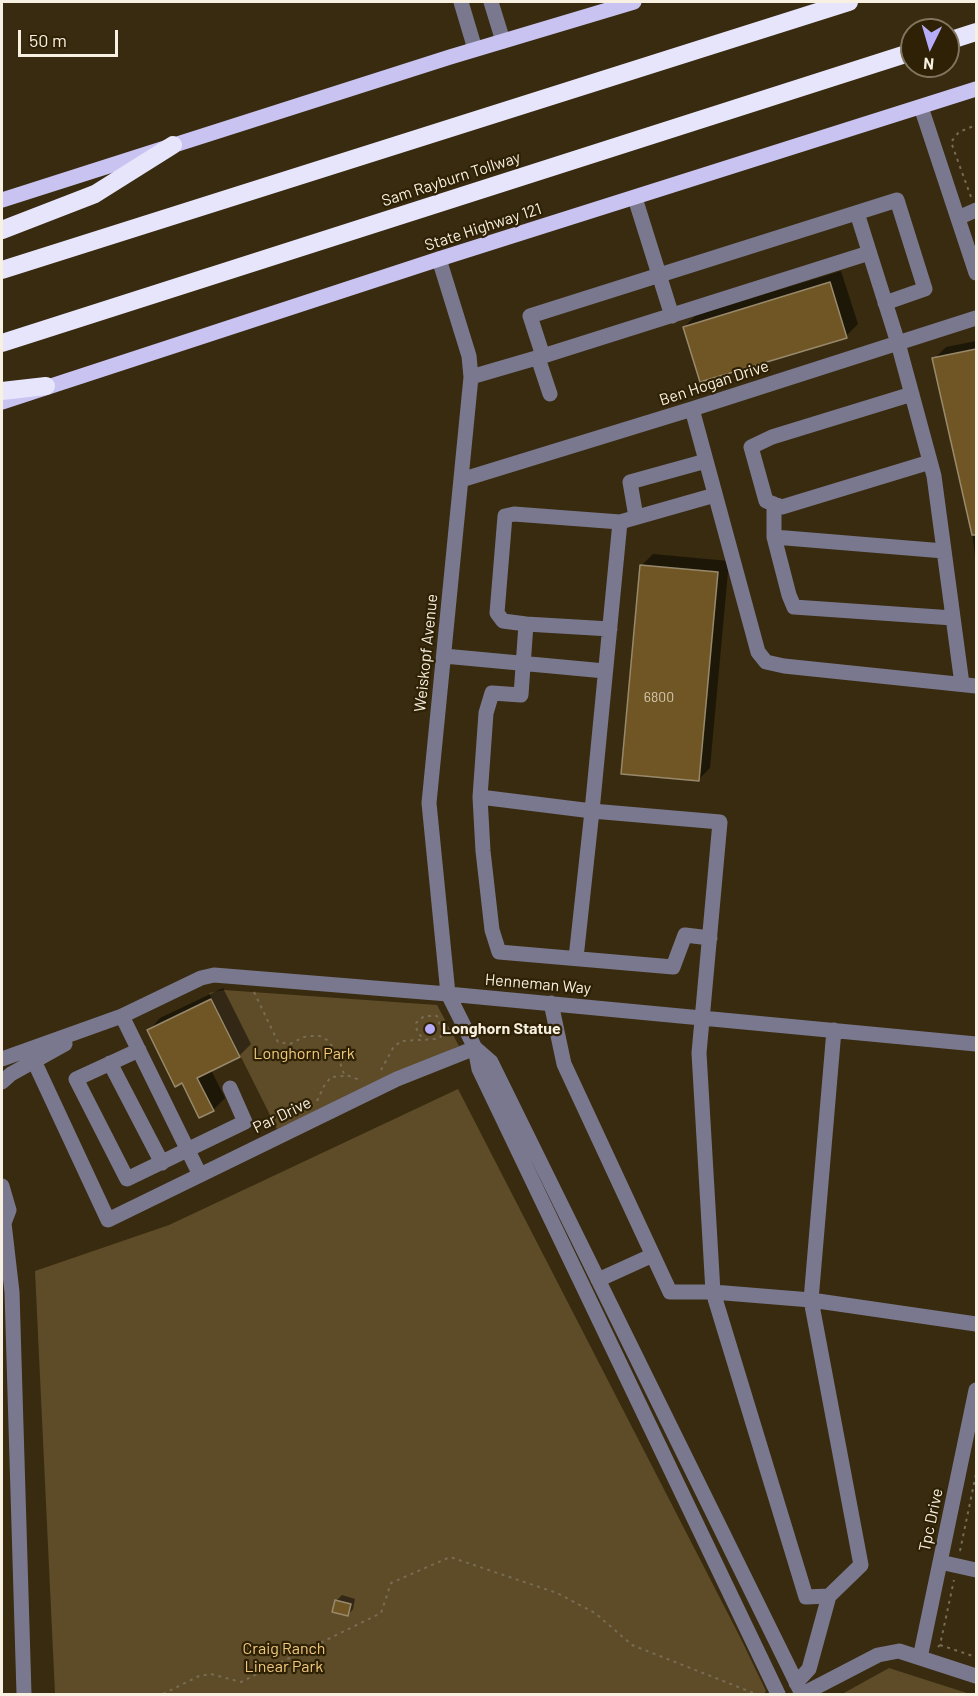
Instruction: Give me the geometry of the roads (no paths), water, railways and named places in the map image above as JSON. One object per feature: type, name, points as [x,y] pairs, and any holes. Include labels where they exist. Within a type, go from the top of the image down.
[{"type":"highway","points":[[2,270],[849,2]]},
{"type":"highway","points":[[960,37],[976,32]]},
{"type":"highway","name":"Sam Rayburn Tollway","points":[[2,343],[900,56]]},
{"type":"highway","points":[[2,230],[95,194],[173,145]]},
{"type":"highway","points":[[2,392],[46,386]]},
{"type":"main road","points":[[2,200],[475,49],[634,2]]},
{"type":"main road","name":"State Highway 121","points":[[2,402],[976,89]]},
{"type":"street","points":[[461,2],[475,49]]},
{"type":"street","points":[[491,2],[503,41]]},
{"type":"street","points":[[921,107],[976,273]]},
{"type":"street","points":[[635,198],[672,316]]},
{"type":"street","points":[[550,394],[530,316],[897,200],[925,289],[885,303]]},
{"type":"street","points":[[958,218],[976,211]]},
{"type":"street","points":[[692,409],[758,652],[766,662],[784,666],[969,685],[953,618],[934,476],[898,343],[856,213]]},
{"type":"street","points":[[471,377],[869,253]]},
{"type":"street","name":"Weiskopf Avenue","points":[[439,260],[469,356],[471,377],[429,803],[448,994],[475,1048]]},
{"type":"street","name":"Ben Hogan Drive","points":[[462,480],[976,318]]},
{"type":"street","points":[[912,394],[772,437],[751,447],[766,501],[782,507],[930,462]]},
{"type":"street","points":[[636,517],[630,482],[705,460]]},
{"type":"street","points":[[609,629],[503,621],[497,613],[505,516],[514,514],[620,522],[715,495]]},
{"type":"street","points":[[774,504],[774,537],[794,607],[953,618]]},
{"type":"street","points":[[576,958],[620,522]]},
{"type":"street","points":[[774,537],[944,551]]},
{"type":"street","points":[[526,624],[520,695],[492,693],[486,713],[480,797],[483,852],[492,930],[499,952],[674,967],[685,935],[710,938]]},
{"type":"street","points":[[444,656],[605,671]]},
{"type":"street","points":[[480,797],[592,811],[720,822],[699,1053],[713,1292],[806,1597],[829,1596]]},
{"type":"street","name":"Henneman Way","points":[[2,1059],[105,1023],[201,978],[214,975],[551,1003],[976,1044]]},
{"type":"street","points":[[551,1003],[564,1064],[670,1292],[713,1292],[811,1300],[976,1324]]},
{"type":"street","points":[[122,1016],[200,1176]]},
{"type":"street","name":"Henneman Way","points":[[2,1082],[11,1074],[105,1023]]},
{"type":"street","points":[[800,1691],[809,1669],[829,1596],[861,1565],[811,1300],[834,1030]]},
{"type":"street","points":[[475,1048],[491,1062],[800,1691]]},
{"type":"street","points":[[475,1048],[479,1070],[778,1695]]},
{"type":"street","name":"Par Drive","points":[[34,1061],[108,1220],[397,1079],[475,1048]]},
{"type":"street","points":[[139,1050],[76,1079],[127,1179],[245,1122],[230,1088]]},
{"type":"street","points":[[110,1063],[162,1163]]},
{"type":"street","points":[[2,1186],[9,1210],[3,1221],[12,1292],[24,1695]]},
{"type":"street","points":[[598,1280],[653,1255]]},
{"type":"street","name":"Tpc Drive","points":[[920,1658],[940,1562],[969,1460],[976,1390]]},
{"type":"street","points":[[940,1562],[976,1570]]},
{"type":"street","points":[[800,1691],[878,1655],[900,1651],[976,1676]]},
{"type":"place","name":"Longhorn Statue","points":[[430,1029]]},
{"type":"park label","name":"Longhorn Park","points":[[304,1054]]},
{"type":"park label","name":"Craig Ranch Linear Park","points":[[284,1658]]}]
